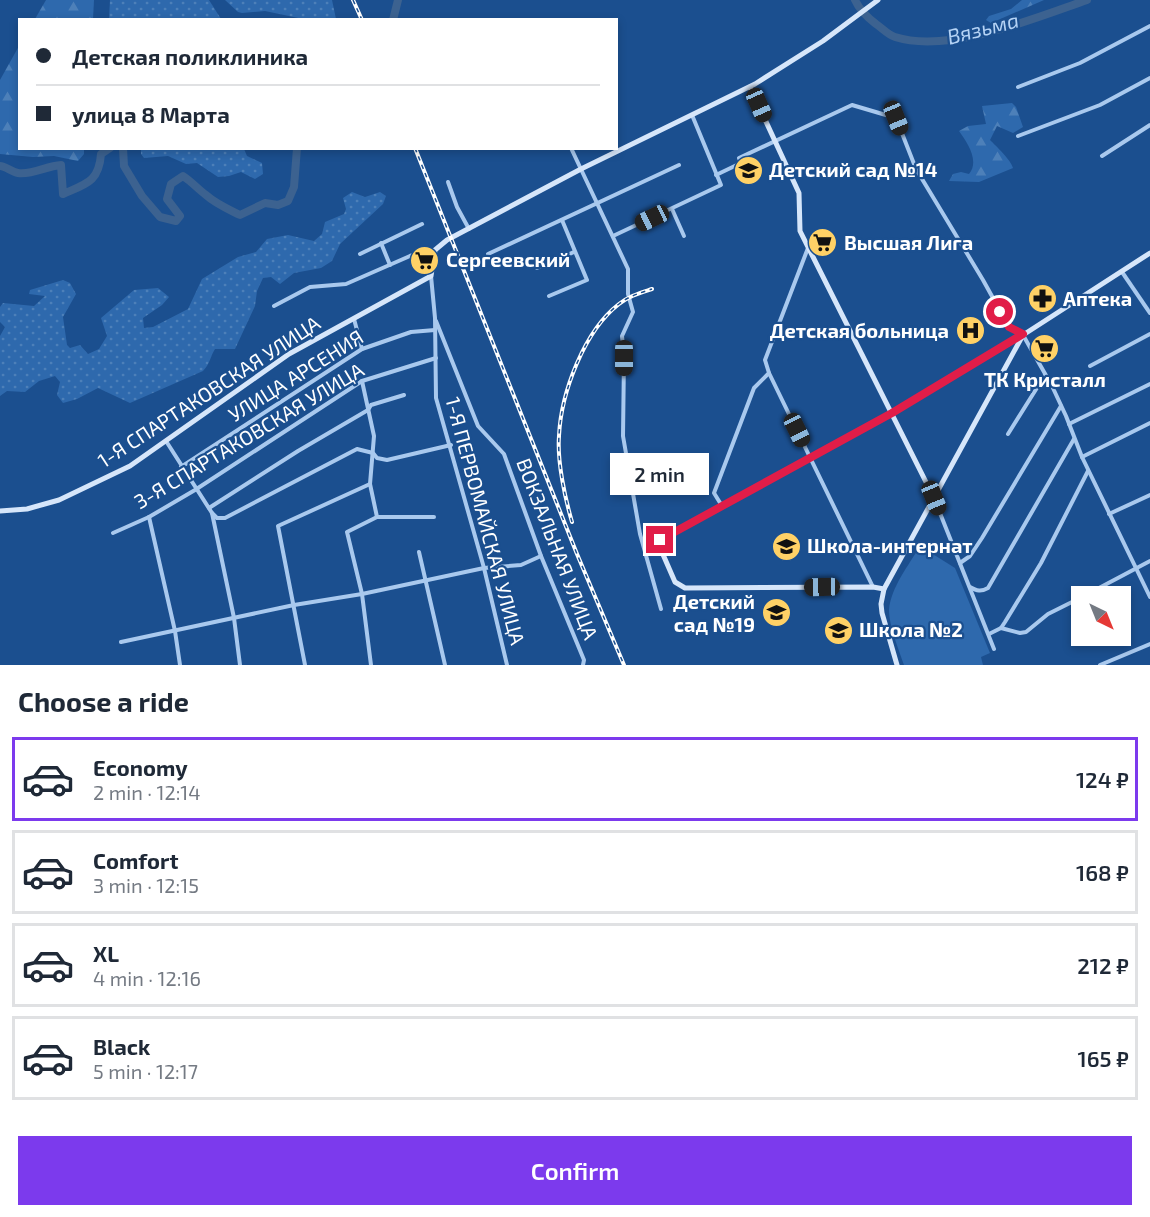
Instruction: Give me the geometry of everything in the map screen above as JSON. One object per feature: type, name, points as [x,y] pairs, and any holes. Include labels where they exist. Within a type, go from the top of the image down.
[{"type":"street","points":[[273,306],[310,286],[346,284],[410,256],[435,250],[447,240],[581,169],[750,87],[786,66],[878,0]]},
{"type":"street","points":[[1018,87],[1080,63],[1150,26]]},
{"type":"street","points":[[1018,136],[1100,105],[1150,78]]},
{"type":"street","points":[[750,87],[799,193],[800,231],[934,498],[994,649]]},
{"type":"street","points":[[716,175],[741,164],[739,159],[774,140],[852,105],[896,118],[916,169],[1009,327],[1023,334],[1045,374],[1061,405],[1088,471],[1150,597]]},
{"type":"street","points":[[613,236],[721,186],[692,114]]},
{"type":"street","points":[[1102,156],[1150,125]]},
{"type":"street","points":[[573,150],[628,269],[628,294],[633,312],[622,336],[623,436],[640,534],[661,609]]},
{"type":"street","points":[[488,254],[679,165]]},
{"type":"street","points":[[448,183],[469,229]]},
{"type":"street","points":[[672,209],[684,236]]},
{"type":"street","points":[[549,296],[587,280],[562,220]]},
{"type":"street","points":[[360,254],[422,224]]},
{"type":"street","points":[[381,243],[390,265]]},
{"type":"street","points":[[808,247],[765,360],[769,373],[873,586]]},
{"type":"street","points":[[431,276],[435,250]]},
{"type":"street","points":[[537,268],[574,252]]},
{"type":"street","points":[[884,589],[873,586],[685,588],[675,582],[658,546],[660,540],[892,413],[1023,334],[1150,253]]},
{"type":"street","points":[[1122,272],[1150,313]]},
{"type":"street","name":"1-Я ПЕРВОМАЙСКАЯ УЛИЦА","points":[[431,276],[435,318],[436,398],[484,568],[507,665]]},
{"type":"street","name":"1-Я СПАРТАКОВСКАЯ УЛИЦА","points":[[0,511],[27,509],[59,500],[130,466],[289,354],[431,276]]},
{"type":"street","name":"ВОКЗАЛЬНАЯ УЛИЦА","points":[[435,318],[478,426],[504,454],[541,556],[584,660],[583,665]]},
{"type":"street","points":[[354,319],[362,349]]},
{"type":"street","name":"УЛИЦА АРСЕНИЯ","points":[[181,467],[362,349],[411,332],[435,330]]},
{"type":"street","points":[[897,665],[882,613],[884,589],[1023,334]]},
{"type":"street","points":[[1090,366],[1150,334]]},
{"type":"street","name":"3-Я СПАРТАКОВСКАЯ УЛИЦА","points":[[113,532],[149,517],[195,490],[362,381],[436,358]]},
{"type":"street","points":[[722,506],[714,493],[754,388],[769,373]]},
{"type":"street","points":[[1008,434],[1045,374]]},
{"type":"street","points":[[362,381],[374,436],[370,484],[377,517]]},
{"type":"street","points":[[1069,424],[1150,384]]},
{"type":"street","points":[[210,511],[298,451],[368,410],[371,405],[405,395]]},
{"type":"street","points":[[960,563],[970,556],[982,538],[1061,405]]},
{"type":"street","points":[[1082,457],[1150,423]]},
{"type":"street","points":[[969,587],[976,591],[988,588],[1074,438]]},
{"type":"street","points":[[166,441],[195,490],[217,518],[225,518],[357,449],[387,460],[450,445]]},
{"type":"street","points":[[989,634],[1001,628],[1041,563],[1088,471]]},
{"type":"street","points":[[305,665],[278,526],[370,484]]},
{"type":"street","points":[[1109,514],[1150,495]]},
{"type":"street","points":[[210,511],[234,618],[240,665]]},
{"type":"street","points":[[149,517],[175,631],[180,665]]},
{"type":"street","points":[[371,665],[362,594],[347,532],[377,517],[434,518]]},
{"type":"street","points":[[419,552],[445,665]]},
{"type":"street","points":[[121,642],[484,568],[521,565],[541,556]]},
{"type":"street","points":[[1102,586],[1150,561]]},
{"type":"street","points":[[1001,628],[1020,633],[1026,632],[1048,614],[1071,602]]},
{"type":"street","points":[[1100,665],[1150,644]]},
{"type":"green space","points":[[46,0],[94,0],[93,18],[36,18]]},
{"type":"green space","points":[[110,0],[209,0],[220,18],[109,18]]},
{"type":"green space","points":[[225,0],[332,0],[336,18],[298,18],[265,11],[238,12]]},
{"type":"green space","points":[[1022,0],[1044,0],[991,23],[986,20],[989,16],[1011,9]]},
{"type":"green space","points":[[18,48],[18,150],[84,150],[84,154],[78,161],[54,156],[0,154],[0,80]]},
{"type":"green space","points":[[1012,103],[1016,107],[1023,127],[1013,133],[997,126],[990,140],[1013,168],[979,182],[949,181],[953,174],[961,172],[969,174],[972,169],[971,152],[959,131],[968,126],[986,124],[982,106]]},
{"type":"green space","points":[[141,150],[244,150],[247,156],[262,163],[263,174],[255,179],[241,172],[218,177],[197,163],[186,164],[168,156],[144,158]]},
{"type":"green space","points":[[352,192],[365,197],[380,192],[386,196],[383,204],[340,244],[332,261],[321,268],[294,273],[280,284],[271,277],[263,278],[257,291],[255,306],[235,349],[215,349],[203,371],[130,403],[98,388],[77,399],[63,403],[57,395],[60,382],[55,376],[39,381],[25,392],[7,391],[0,396],[0,336],[5,327],[0,322],[0,307],[3,303],[34,306],[45,296],[29,294],[30,290],[63,280],[70,283],[76,294],[63,317],[67,345],[70,348],[80,345],[88,354],[99,349],[107,336],[101,318],[134,290],[158,288],[169,297],[162,305],[143,318],[144,328],[153,327],[188,309],[202,279],[238,257],[256,252],[267,239],[288,235],[314,241],[322,234],[325,222],[344,214],[346,209],[343,198]]},
{"type":"green space","points":[[920,546],[955,568],[990,653],[981,657],[983,665],[904,665],[892,630],[889,616],[890,601]]},
{"type":"waterway","name":"Вязьма","points":[[394,18],[398,0]]},
{"type":"waterway","name":"Вязьма","points":[[855,0],[867,16],[890,35],[917,41],[966,38],[992,32],[1087,0]]},
{"type":"waterway","name":"Вязьма","points":[[0,166],[24,173],[61,165],[63,194],[90,181],[97,171],[101,154],[107,150]]},
{"type":"waterway","name":"Вязьма","points":[[123,150],[124,166],[142,196],[160,217],[176,221],[180,216],[167,199],[171,184],[183,176],[214,201],[240,215],[265,203],[278,205],[288,201],[294,187],[297,150]]},
{"type":"railway","points":[[353,0],[361,18]]},
{"type":"railway","points":[[416,150],[577,554],[624,665]]},
{"type":"railway","points":[[572,522],[559,457],[561,419],[570,382],[585,346],[606,316],[627,299],[652,289]]},
{"type":"place","name":"Детский сад №14","points":[[748,170]]},
{"type":"place","name":"Высшая Лига","points":[[823,243]]},
{"type":"place","name":"Сергеевский","points":[[425,260]]},
{"type":"place","name":"Аптека","points":[[1042,299]]},
{"type":"place","name":"Детская больница","points":[[970,331]]},
{"type":"place","name":"ТК Кристалл","points":[[1045,349]]},
{"type":"place","name":"Школа-интернат","points":[[786,546]]},
{"type":"place","name":"Детский сад №19","points":[[776,613]]},
{"type":"place","name":"Школа №2","points":[[838,630]]},
{"type":"route","points":[[660,540],[892,413],[1023,334],[1009,327],[1000,312]]}]
